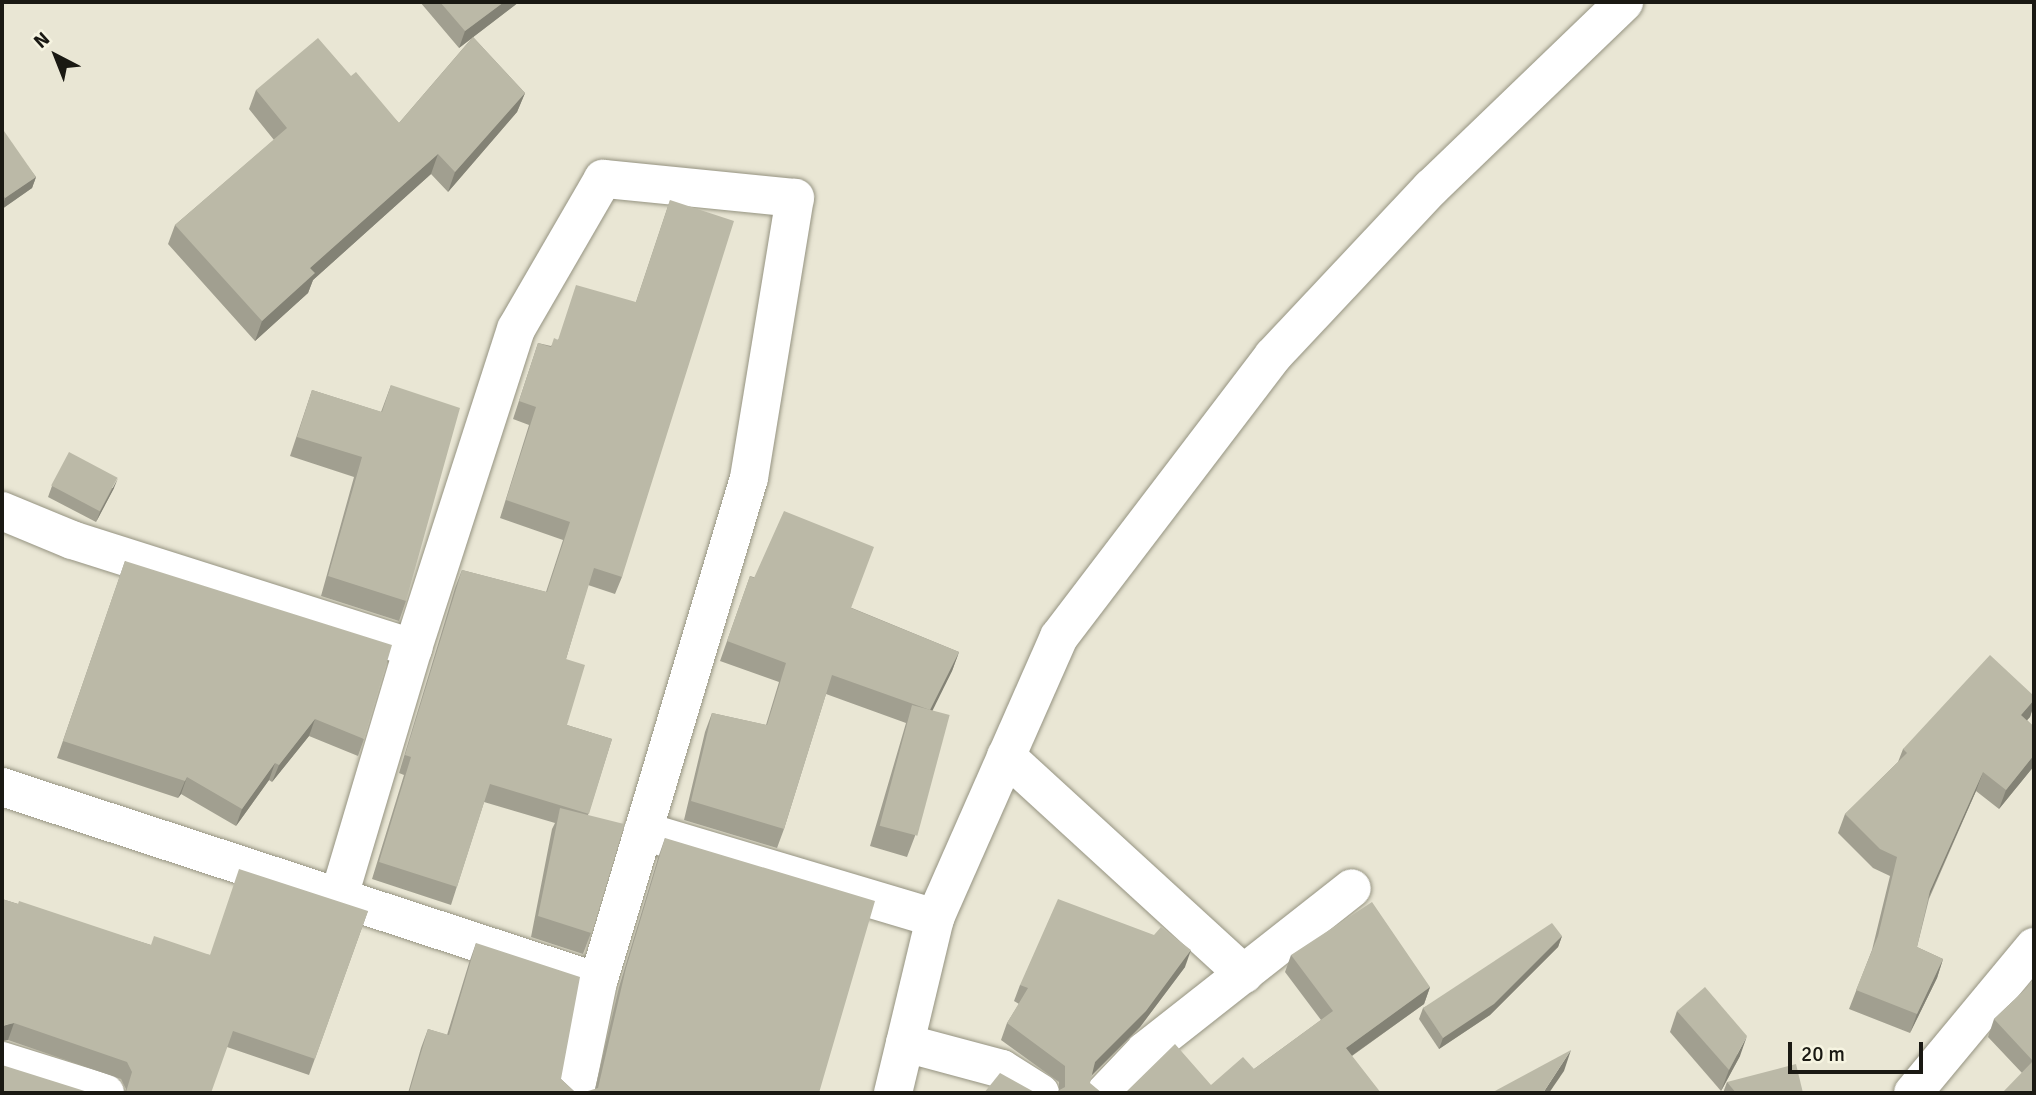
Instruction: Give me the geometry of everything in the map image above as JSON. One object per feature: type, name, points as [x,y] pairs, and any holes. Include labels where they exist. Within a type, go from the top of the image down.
[{"type":"street","points":[[893,1093],[935,918],[1059,637],[1273,356],[1431,188],[1624,2]]},
{"type":"street","points":[[340,897],[412,648],[516,329],[603,178],[795,198],[750,478],[598,982],[575,1093]]},
{"type":"street","points":[[2,510],[72,540],[412,648]]},
{"type":"street","points":[[1006,756],[1244,974]]},
{"type":"street","points":[[2,787],[598,982]]},
{"type":"street","points":[[643,831],[935,918]]},
{"type":"street","points":[[1105,1093],[1145,1051],[1352,888]]},
{"type":"street","points":[[1913,1093],[2034,947]]},
{"type":"street","points":[[905,1043],[1002,1069],[1040,1093]]},
{"type":"street","points":[[2,1061],[105,1093]]},
{"type":"building","points":[[440,2],[504,2],[465,31]]},
{"type":"building","points":[[473,37],[525,93],[455,172],[438,154],[310,268],[315,273],[262,321],[175,225],[287,128],[256,90],[318,38],[351,76],[356,72],[399,123]]},
{"type":"building","points":[[4,131],[36,177],[5,198],[2,194]]},
{"type":"building","points":[[670,200],[734,221],[622,577],[594,568],[566,659],[585,665],[567,725],[612,739],[589,814],[490,784],[457,887],[379,862],[411,757],[405,755],[462,570],[547,592],[570,522],[506,500],[536,407],[519,401],[538,343],[551,347],[554,338],[558,340],[576,285],[636,302]]},
{"type":"building","points":[[391,385],[460,408],[406,601],[328,576],[362,457],[297,437],[312,390],[382,412]]},
{"type":"building","points":[[69,452],[118,478],[100,511],[51,486]]},
{"type":"building","points":[[784,511],[874,547],[851,608],[959,652],[930,710],[832,675],[784,829],[691,801],[712,713],[767,725],[786,663],[727,641],[750,576],[754,578]]},
{"type":"building","points":[[125,561],[392,645],[364,739],[315,719],[279,765],[275,763],[242,809],[187,777],[185,781],[63,741]]},
{"type":"building","points":[[1990,655],[2034,696],[2034,700],[2021,715],[2034,727],[2034,755],[2006,790],[1983,772],[1930,891],[1917,947],[1943,959],[1917,1014],[1856,990],[1878,936],[1897,857],[1880,849],[1845,814],[1907,753],[1903,749]]},
{"type":"building","points":[[912,705],[950,715],[917,836],[880,826]]},
{"type":"building","points":[[560,808],[624,824],[591,933],[538,916]]},
{"type":"building","points":[[665,838],[875,901],[819,1093],[581,1093],[598,1088],[626,968]]},
{"type":"building","points":[[239,869],[368,911],[315,1059],[233,1031],[211,1093],[121,1093],[126,1092],[132,1072],[127,1062],[14,1023],[2,1026],[2,899],[18,904],[19,901],[151,945],[154,936],[210,955]]},
{"type":"building","points":[[1058,899],[1154,935],[1161,927],[1191,950],[1146,1011],[1095,1062],[1090,1083],[1102,1093],[1054,1093],[1065,1087],[1065,1066],[1007,1023],[1028,988],[1020,985]]},
{"type":"building","points":[[1372,902],[1430,987],[1346,1048],[1381,1093],[1122,1093],[1175,1044],[1211,1085],[1243,1057],[1254,1069],[1333,1011],[1291,955]]},
{"type":"building","points":[[1552,923],[1562,936],[1494,1004],[1443,1038],[1423,1008]]},
{"type":"building","points":[[476,943],[580,977],[561,1079],[576,1093],[409,1093],[428,1029],[449,1035]]},
{"type":"building","points":[[2034,981],[2034,1093],[2002,1093],[2033,1061],[1994,1019]]},
{"type":"building","points":[[1705,987],[1747,1036],[1729,1070],[1677,1011]]},
{"type":"building","points":[[1571,1050],[1543,1093],[1491,1093]]},
{"type":"building","points":[[1796,1064],[1803,1093],[1736,1093],[1727,1082]]},
{"type":"building","points":[[2,1065],[91,1093],[2,1093]]},
{"type":"building","points":[[1000,1073],[1036,1093],[984,1093]]}]
